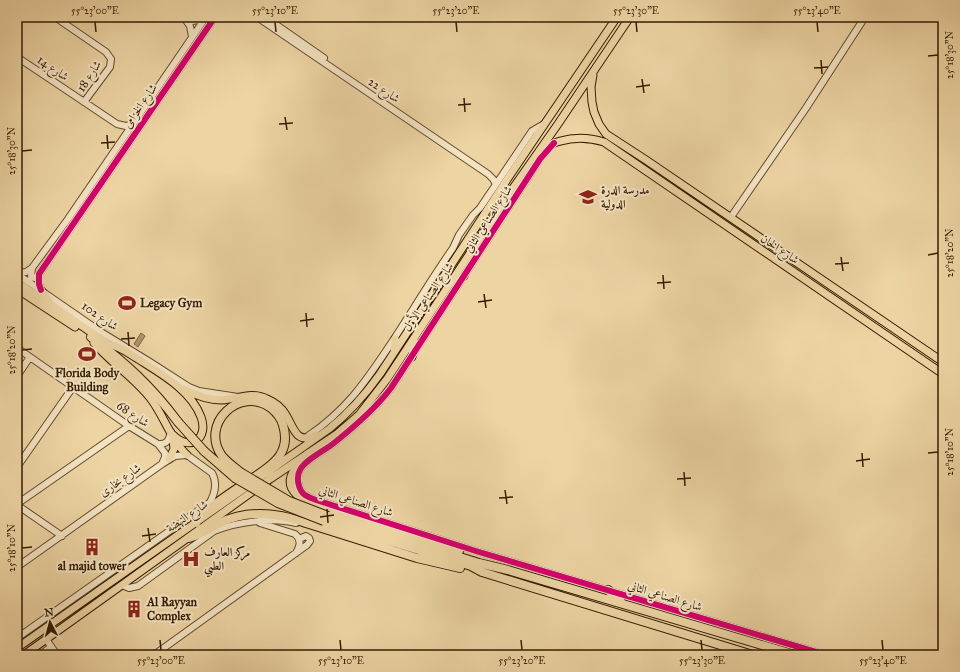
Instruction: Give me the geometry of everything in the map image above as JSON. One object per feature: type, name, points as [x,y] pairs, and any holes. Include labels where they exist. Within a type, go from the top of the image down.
[{"type":"highway","name":"شارع 102","points":[[91,337],[117,356],[138,375],[181,420]]},
{"type":"highway","name":"شارع 102","points":[[110,345],[148,378],[165,396],[181,420]]},
{"type":"highway","points":[[196,523],[196,519],[200,515],[275,461],[280,455],[285,441],[285,433],[281,419],[270,407],[257,402],[243,402],[230,408],[223,414],[216,430],[216,441],[220,452],[237,475]]},
{"type":"highway","points":[[181,420],[206,450],[228,466],[237,475],[326,519],[471,566],[482,572],[753,655]]},
{"type":"highway","points":[[308,454],[295,469],[291,477],[294,491],[301,498],[321,507],[493,561],[508,570]]},
{"type":"highway","points":[[189,538],[203,533],[228,520],[250,515],[270,514],[315,526],[417,558],[470,571],[482,572]]},
{"type":"highway","points":[[326,519],[508,570],[796,655]]},
{"type":"highway","points":[[608,590],[623,604]]},
{"type":"main road","name":"شارع الصناعي الأول","points":[[329,429],[350,411],[366,394],[510,174],[617,17]]},
{"type":"main road","name":"شارع الصناعي الأول","points":[[308,454],[359,415],[388,379],[511,191],[630,17]]},
{"type":"main road","name":"شارع الخان","points":[[595,69],[591,83],[592,102],[596,117],[606,134],[731,217],[943,362]]},
{"type":"main road","name":"شارع الخان","points":[[554,143],[580,138],[604,142],[943,374]]},
{"type":"main road","points":[[538,151],[554,143]]},
{"type":"main road","points":[[502,176],[510,174]]},
{"type":"main road","points":[[486,230],[486,241]]},
{"type":"main road","points":[[450,284],[464,276]]},
{"type":"main road","name":"شارع 102","points":[[17,282],[110,345]]},
{"type":"main road","points":[[40,290],[52,306]]},
{"type":"main road","name":"شارع 102","points":[[19,292],[91,337]]},
{"type":"main road","points":[[91,337],[95,344],[144,391],[158,408],[178,445],[187,456]]},
{"type":"main road","points":[[412,357],[415,337]]},
{"type":"main road","points":[[394,353],[395,339]]},
{"type":"main road","points":[[110,345],[119,348],[147,364],[175,384],[196,407],[201,417],[203,429],[199,438],[193,442],[181,442],[172,434]]},
{"type":"main road","points":[[175,384],[202,397],[218,400],[254,395],[267,398],[284,413],[295,433],[306,438],[329,429]]},
{"type":"main road","points":[[356,395],[366,394]]},
{"type":"main road","points":[[349,424],[358,422]]},
{"type":"main road","name":"شارع النهضة","points":[[17,648],[329,429]]},
{"type":"main road","points":[[169,459],[174,449],[172,434]]},
{"type":"main road","name":"شارع النهضة","points":[[24,655],[270,479],[308,454]]},
{"type":"street","name":"شارع 18","points":[[55,17],[106,52],[111,59],[108,71],[84,102]]},
{"type":"street","name":"شارع الخزامى","points":[[39,274],[215,17]]},
{"type":"street","name":"شارع 22","points":[[256,17],[488,174],[493,178],[496,184]]},
{"type":"street","name":"شارع 22","points":[[265,17],[492,174],[495,176],[502,176]]},
{"type":"street","points":[[731,217],[806,108],[865,17]]},
{"type":"street","points":[[184,18],[194,21],[205,18]]},
{"type":"street","points":[[184,18],[190,26],[192,37]]},
{"type":"street","name":"شارع الخزامى","points":[[32,268],[205,18]]},
{"type":"street","name":"شارع 14","points":[[17,57],[117,124]]},
{"type":"street","points":[[117,124],[123,126],[132,124]]},
{"type":"street","points":[[117,124],[122,139]]},
{"type":"street","points":[[306,438],[332,419],[356,395],[395,339],[453,248],[459,235],[502,176],[532,131],[544,124]]},
{"type":"street","name":"شارع الصناعي الثاني","points":[[554,143],[540,159],[412,357],[385,396],[334,443],[301,468],[298,475],[300,489],[305,495],[330,505],[479,552],[826,655]]},
{"type":"street","points":[[72,225],[69,221],[80,204],[80,200]]},
{"type":"street","points":[[17,274],[26,272],[32,268]]},
{"type":"street","points":[[32,268],[32,278],[35,278],[39,274]]},
{"type":"street","name":"شارع 102","points":[[17,274],[101,332],[188,388],[238,397]]},
{"type":"street","points":[[39,274],[38,281],[40,290]]},
{"type":"street","name":"شارع 68","points":[[17,348],[129,426],[158,444]]},
{"type":"street","points":[[17,376],[30,357]]},
{"type":"street","points":[[17,467],[73,387]]},
{"type":"street","points":[[62,536],[17,504],[129,426]]},
{"type":"street","points":[[162,464],[165,453],[158,444],[167,442],[172,434]]},
{"type":"street","name":"شارع بخارى","points":[[17,567],[169,459],[176,456],[187,456]]},
{"type":"street","points":[[187,456],[210,471],[214,477],[215,493],[209,504]]},
{"type":"street","points":[[17,638],[232,488],[240,487]]},
{"type":"street","points":[[122,585],[129,588],[138,586],[214,531],[227,527],[257,522],[281,521],[315,526]]},
{"type":"street","points":[[257,522],[292,532],[299,539],[299,546],[295,554]]},
{"type":"street","points":[[154,655],[295,554],[310,541],[306,536],[299,539]]},
{"type":"street","points":[[46,639],[57,655]]},
{"type":"street","points":[[40,655],[52,647]]},
{"type":"shaded area","points":[[141,333],[145,336],[138,347],[134,344]]},
{"type":"cycle path","points":[[41,290],[39,284],[39,274],[215,17]]},
{"type":"cycle path","points":[[554,143],[540,159],[391,388],[379,403],[357,424],[302,466],[298,476],[298,483],[301,490],[305,495],[315,500],[479,552],[826,655]]},
{"type":"place","name":"مدرسة الدرة الدولية","points":[[588,197]]},
{"type":"place","name":"Legacy Gym","points":[[127,303]]},
{"type":"place","name":"Florida Body Building","points":[[87,354]]},
{"type":"place","name":"al majid tower","points":[[92,547]]},
{"type":"place","name":"مركز العارف الطبي","points":[[191,559]]},
{"type":"place","name":"Al Rayyan Complex","points":[[134,609]]}]
